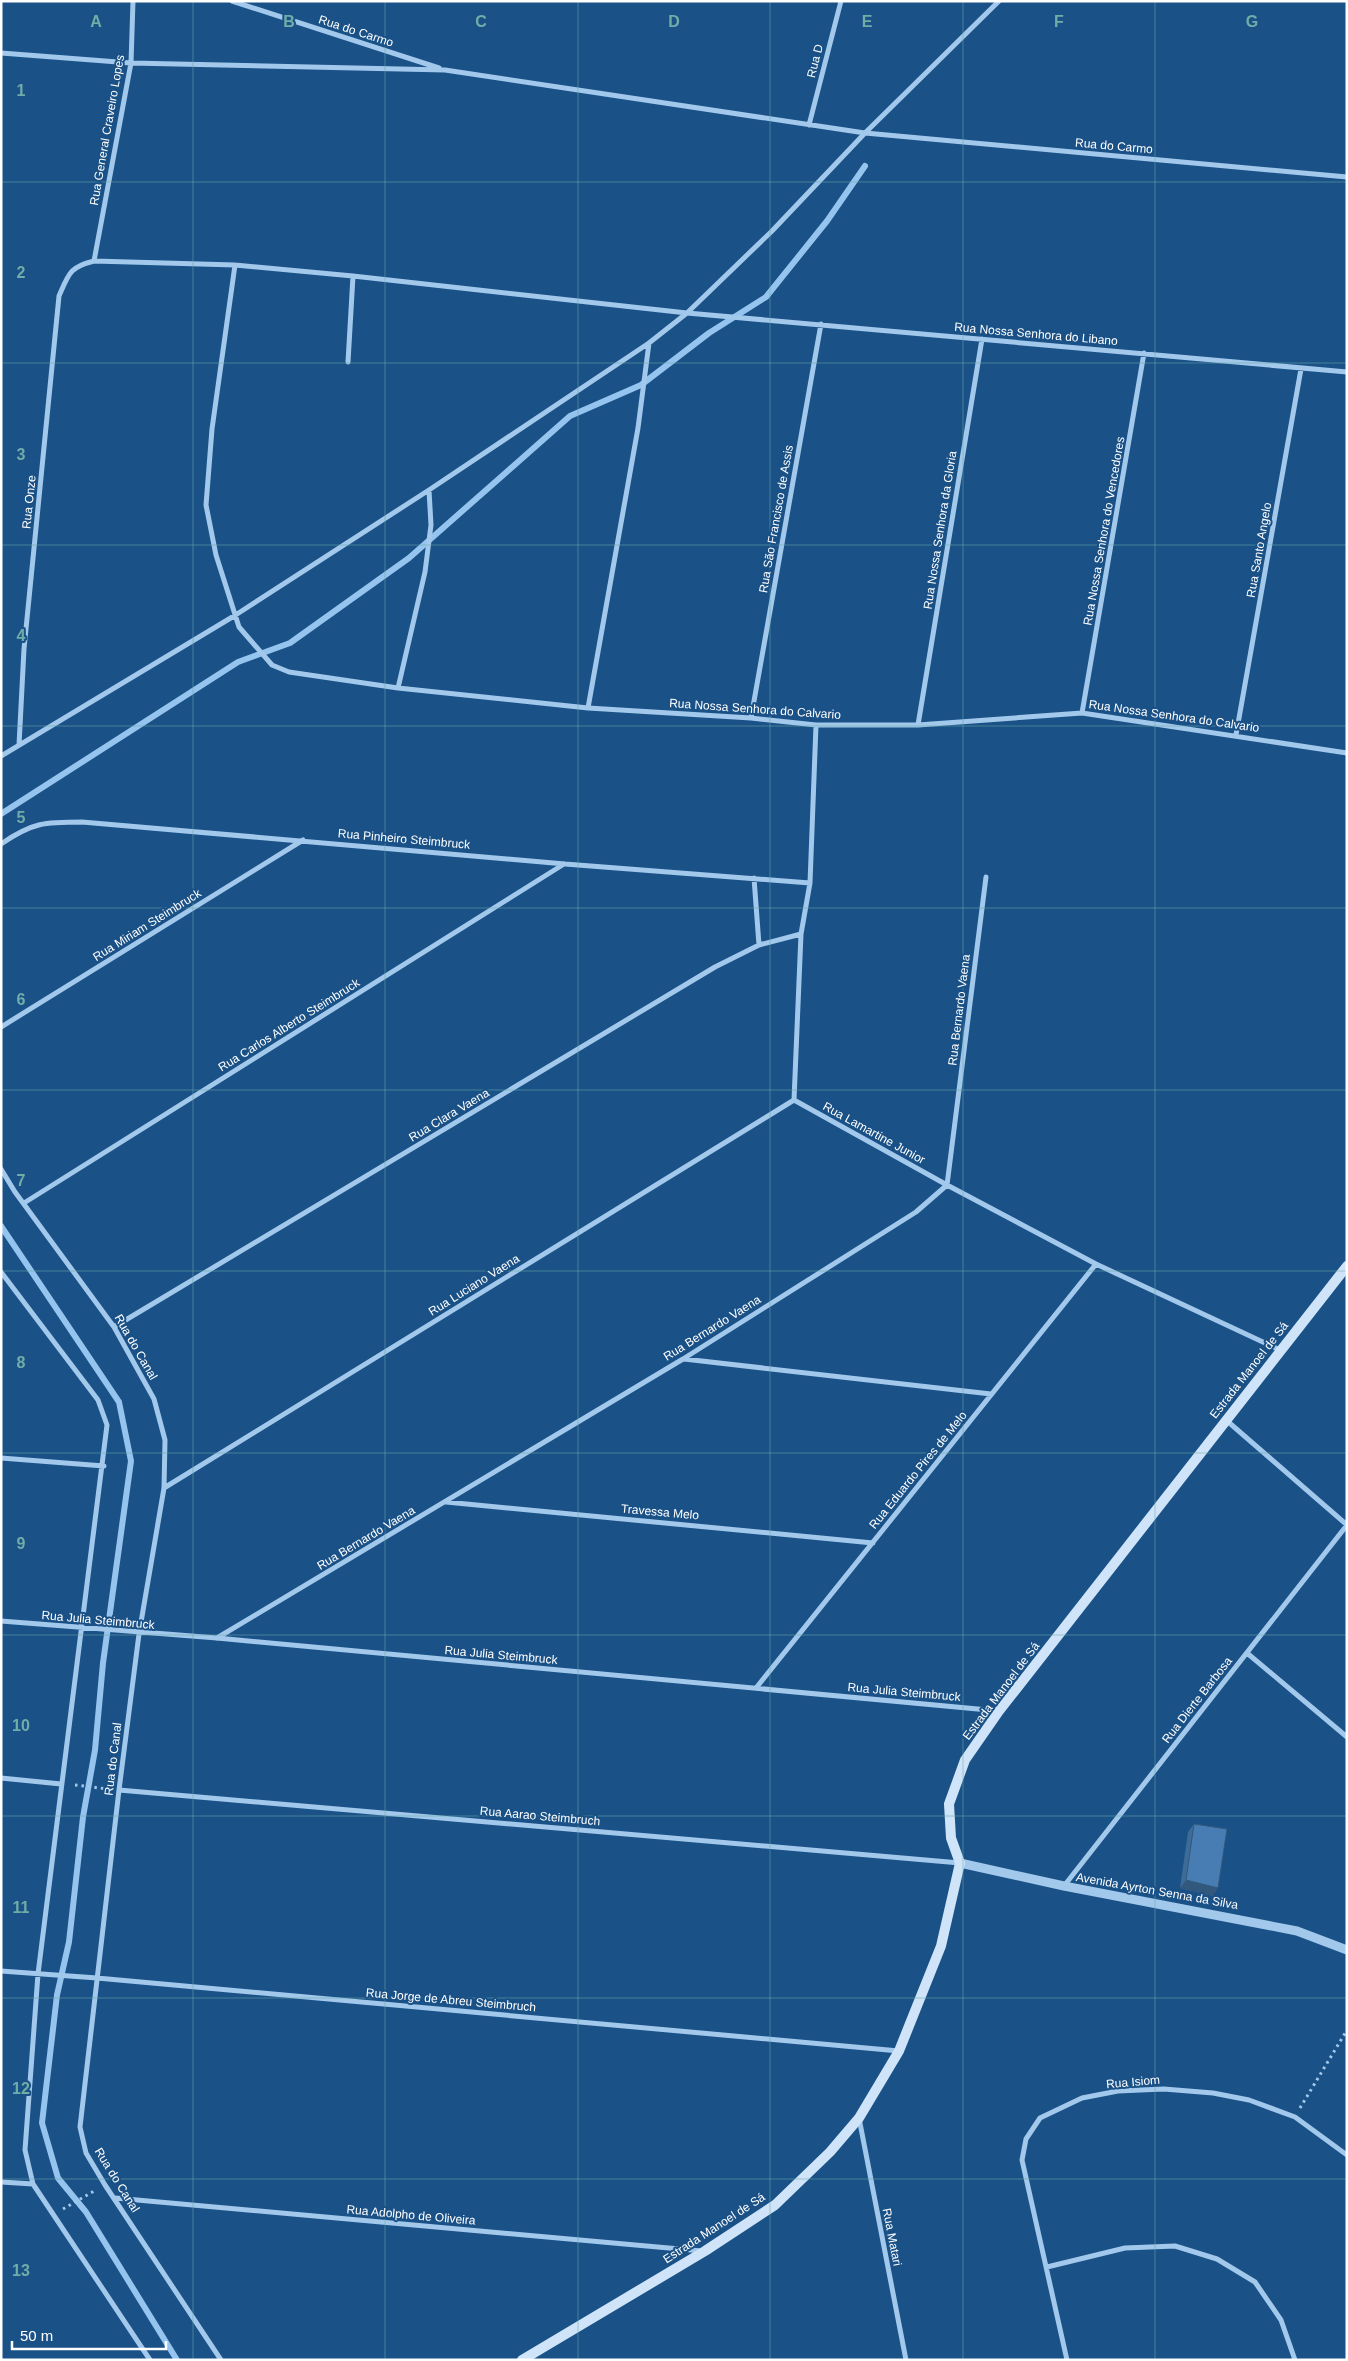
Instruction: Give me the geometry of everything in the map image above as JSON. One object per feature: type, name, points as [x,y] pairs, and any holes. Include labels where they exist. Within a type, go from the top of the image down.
[{"type":"main road","name":"Estrada Manoel de Sá","points":[[522,2360],[704,2251],[775,2205],[830,2152],[859,2118],[899,2051],[941,1946],[960,1863],[951,1838],[949,1804],[965,1760],[999,1711],[1347,1266]]},
{"type":"street","name":"Rua General Craveiro Lopes","points":[[94,261],[130,63],[133,1]]},
{"type":"street","name":"Rua do Carmo","points":[[232,1],[445,70],[865,134],[1347,177]]},
{"type":"street","name":"Rua D","points":[[809,125],[840,1]]},
{"type":"street","points":[[1,756],[234,616],[429,490],[649,343],[687,313],[772,231],[865,134],[999,1]]},
{"type":"street","points":[[1,54],[130,63],[445,70]]},
{"type":"street","name":"Rua Nossa Senhora do Libano","points":[[77,265],[94,261],[235,266],[354,276],[687,313],[1347,372]]},
{"type":"street","name":"Rua Onze","points":[[19,745],[24,649],[59,296],[67,278],[77,265]]},
{"type":"street","name":"Rua Nossa Senhora do Calvario","points":[[235,266],[212,429],[206,505],[216,555],[234,616],[239,626],[272,665],[289,672],[398,688],[588,708],[751,718],[816,725],[918,724],[1082,713],[1347,753]]},
{"type":"street","points":[[348,362],[354,276]]},
{"type":"street","name":"Rua São Francisco de Assis","points":[[751,718],[821,324]]},
{"type":"street","name":"Rua Nossa Senhora da Gloria","points":[[918,724],[982,339]]},
{"type":"street","points":[[588,708],[638,428],[649,343]]},
{"type":"street","name":"Rua Nossa Senhora do Vencedores","points":[[1082,713],[1144,353]]},
{"type":"street","name":"Rua Santo Angelo","points":[[1236,735],[1301,369]]},
{"type":"street","points":[[398,688],[424,572],[431,526],[429,490]]},
{"type":"street","points":[[794,1100],[801,934],[810,883],[816,725]]},
{"type":"street","name":"Rua Pinheiro Steimbruck","points":[[1,844],[43,822],[63,822],[304,840],[565,864],[810,883]]},
{"type":"street","name":"Rua Miriam Steimbruck","points":[[1,1027],[304,840]]},
{"type":"street","name":"Rua Carlos Alberto Steimbruck","points":[[24,1203],[565,864]]},
{"type":"street","name":"Rua Bernardo Vaena","points":[[216,1638],[683,1359],[916,1212],[947,1185],[986,877]]},
{"type":"street","points":[[754,878],[759,945]]},
{"type":"street","name":"Rua Clara Vaena","points":[[114,1327],[715,967],[759,945],[801,934]]},
{"type":"street","name":"Rua Lamartine Junior","points":[[794,1100],[947,1185],[1096,1264],[1280,1350]]},
{"type":"street","name":"Rua Luciano Vaena","points":[[164,1488],[794,1100]]},
{"type":"street","name":"Rua do Canal","points":[[1,1169],[114,1327],[154,1399],[165,1440],[164,1488],[140,1634],[119,1790],[80,2127],[86,2153],[105,2185],[221,2360]]},
{"type":"street","name":"Rua Eduardo Pires de Melo","points":[[756,1688],[1096,1264]]},
{"type":"street","points":[[1,1272],[98,1400],[107,1425],[104,1466],[80,1628],[64,1784],[38,1974],[25,2150],[33,2184],[150,2360]]},
{"type":"street","points":[[683,1359],[992,1394]]},
{"type":"street","points":[[1226,1419],[1347,1525]]},
{"type":"street","points":[[1,1458],[104,1466]]},
{"type":"street","name":"Travessa Melo","points":[[446,1502],[873,1543]]},
{"type":"street","name":"Rua Dierte Barbosa","points":[[1064,1886],[1347,1525]]},
{"type":"street","name":"Rua Julia Steimbruck","points":[[1,1621],[140,1634],[216,1638],[999,1711]]},
{"type":"street","points":[[1247,1653],[1347,1737]]},
{"type":"street","points":[[1,1778],[64,1784]]},
{"type":"street","name":"Rua Aarao Steimbruch","points":[[119,1790],[960,1863]]},
{"type":"street","name":"Avenida Ayrton Senna da Silva","points":[[960,1863],[1064,1886],[1297,1931],[1347,1950]]},
{"type":"street","name":"Rua Jorge de Abreu Steimbruch","points":[[1,1971],[89,1977],[899,2051]]},
{"type":"street","name":"Rua Isiom","points":[[1067,2360],[1022,2160],[1026,2139],[1040,2118],[1082,2098],[1118,2091],[1164,2089],[1213,2093],[1249,2100],[1295,2117],[1347,2155]]},
{"type":"street","name":"Rua Matari","points":[[859,2118],[904,2359]]},
{"type":"street","points":[[1,2182],[33,2184]]},
{"type":"street","name":"Rua Adolpho de Oliveira","points":[[115,2198],[704,2251]]},
{"type":"street","points":[[1047,2267],[1125,2248],[1175,2246],[1217,2259],[1255,2282],[1281,2320],[1295,2360]]},
{"type":"path","points":[[64,1784],[106,1788]]},
{"type":"path","points":[[1295,2117],[1347,2030]]},
{"type":"path","points":[[61,2211],[91,2193]]},
{"type":"building","points":[[1194,1824],[1227,1829],[1218,1888],[1186,1880]]},
{"type":"waterway","points":[[1,814],[238,662],[290,643],[409,558],[570,416],[641,385],[709,333],[766,297],[827,221],[865,166]]},
{"type":"waterway","points":[[1,1226],[119,1402],[131,1461],[103,1663],[95,1750],[83,1817],[69,1942],[57,1995],[42,2123],[58,2178],[86,2212],[177,2360]]}]
